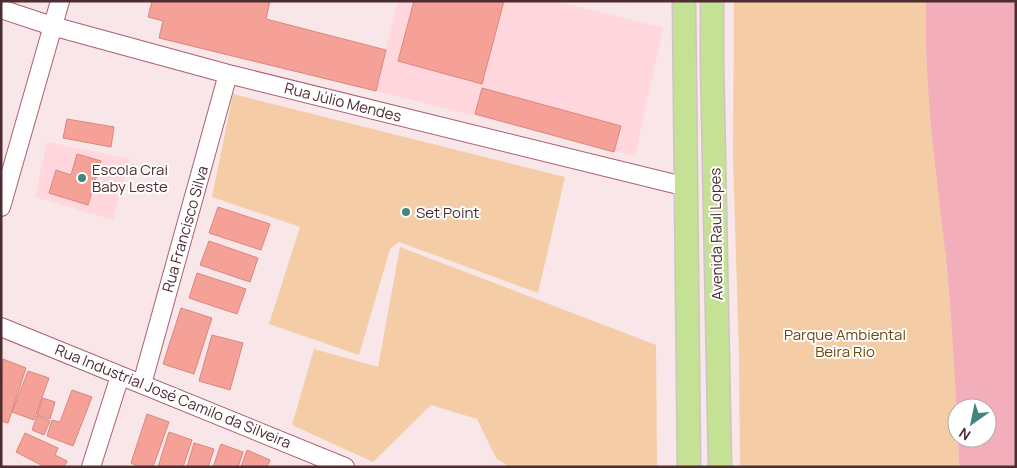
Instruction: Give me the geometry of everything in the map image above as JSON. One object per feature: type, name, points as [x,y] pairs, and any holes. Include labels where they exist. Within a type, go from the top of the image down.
[{"type":"main road","name":"Avenida Raul Lopes","points":[[684,1],[688,467]]},
{"type":"main road","name":"Avenida Raul Lopes","points":[[712,1],[720,467]]},
{"type":"street","points":[[2,203],[60,1]]},
{"type":"street","name":"Rua Júlio Mendes","points":[[1,9],[52,26],[228,74],[687,187]]},
{"type":"street","name":"Rua Francisco Silva","points":[[142,384],[228,74]]},
{"type":"street","name":"Rua Industrial José Camilo da Silveira","points":[[1,327],[339,465]]},
{"type":"street","points":[[91,467],[120,376]]},
{"type":"shaded area","points":[[398,1],[555,1],[663,28],[635,156],[376,91]]},
{"type":"shaded area","points":[[926,1],[1016,1],[1016,467],[959,467],[958,448],[997,448],[997,398],[956,398],[949,287],[929,102]]},
{"type":"shaded area","name":"Escola Crai Baby Leste","points":[[47,142],[130,159],[113,220],[35,197]]},
{"type":"green space","name":"Parque Ambiental Beira Rio","points":[[734,1],[926,1],[928,86],[943,229],[956,398],[947,398],[947,448],[958,448],[959,467],[740,467],[739,355],[733,156]]},
{"type":"green space","name":"Set Point","points":[[233,94],[565,177],[538,293],[399,242],[390,249],[359,355],[269,324],[300,227],[212,197]]},
{"type":"green space","points":[[400,247],[656,345],[657,467],[509,467],[496,458],[477,419],[431,405],[373,462],[292,425],[314,349],[378,367]]},
{"type":"building","points":[[152,1],[270,1],[266,19],[386,50],[376,91],[159,38],[163,21],[148,17]]},
{"type":"building","points":[[414,1],[504,1],[482,84],[398,61]]},
{"type":"building","points":[[482,88],[621,126],[614,152],[475,114]]},
{"type":"building","points":[[67,119],[114,127],[111,147],[63,138]]},
{"type":"building","points":[[77,154],[101,161],[88,205],[49,193],[56,170],[71,175]]},
{"type":"building","points":[[218,207],[270,224],[261,250],[209,233]]},
{"type":"building","points":[[209,241],[258,258],[250,282],[200,265]]},
{"type":"building","points":[[197,273],[246,289],[237,314],[189,298]]},
{"type":"building","points":[[181,308],[212,318],[194,374],[163,364]]},
{"type":"building","points":[[212,335],[243,343],[230,390],[199,381]]},
{"type":"building","points":[[3,359],[26,368],[8,423],[1,421]]},
{"type":"building","points":[[28,371],[49,378],[34,420],[12,412]]},
{"type":"building","points":[[72,390],[92,397],[73,446],[47,436],[52,420],[60,422]]},
{"type":"building","points":[[43,398],[55,402],[50,419],[37,415]]},
{"type":"building","points":[[147,414],[169,422],[153,467],[140,467],[131,463]]},
{"type":"building","points":[[37,416],[50,421],[44,435],[32,430]]},
{"type":"building","points":[[169,432],[192,440],[183,467],[158,467]]},
{"type":"building","points":[[25,433],[58,448],[55,455],[67,461],[64,467],[45,467],[16,452]]},
{"type":"building","points":[[194,443],[214,449],[208,467],[187,467]]},
{"type":"building","points":[[221,444],[243,452],[238,467],[213,467]]},
{"type":"building","points":[[247,450],[270,460],[267,467],[241,467]]},
{"type":"place","name":"Escola Crai Baby Leste","points":[[82,178]]},
{"type":"place","name":"Set Point","points":[[406,212]]}]
